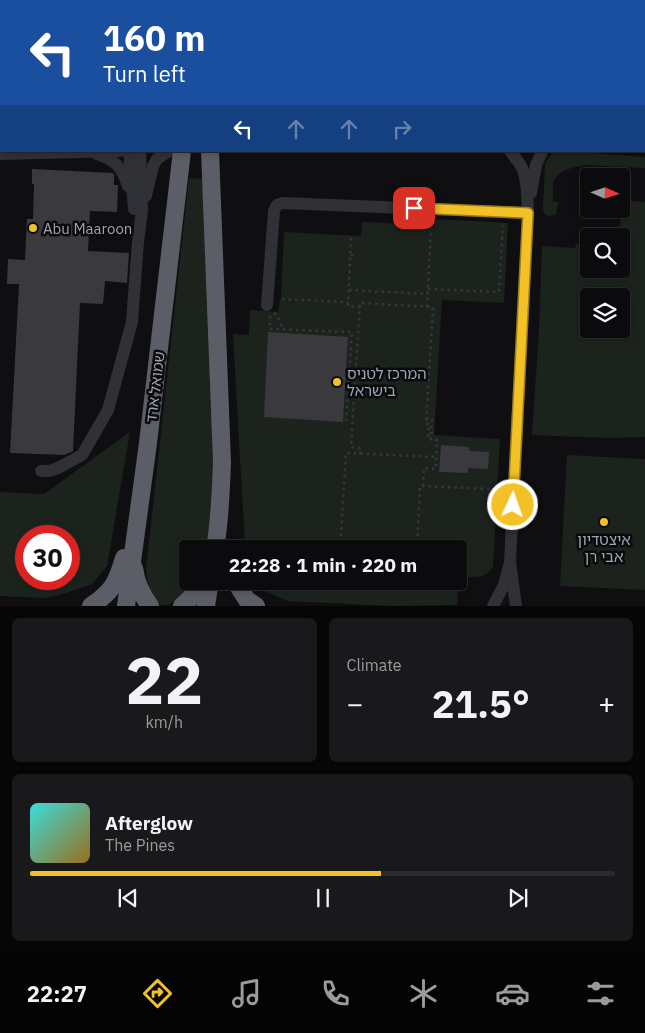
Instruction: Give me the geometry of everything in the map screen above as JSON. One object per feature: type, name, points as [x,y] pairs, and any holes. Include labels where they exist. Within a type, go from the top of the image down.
[{"type":"highway","points":[[210,152],[221,430],[221,496],[216,540]]},
{"type":"highway","name":"שמואל ארד","points":[[126,606],[148,443],[182,160]]},
{"type":"highway","points":[[91,606],[110,591],[116,583],[130,541],[139,502]]},
{"type":"highway","points":[[218,529],[220,540]]},
{"type":"highway","points":[[132,558],[135,578],[150,606]]},
{"type":"highway","points":[[182,606],[198,590]]},
{"type":"highway","points":[[206,606],[209,590]]},
{"type":"highway","points":[[241,590],[247,600],[256,606]]},
{"type":"street","points":[[0,154],[92,152],[107,157],[116,162],[126,178],[138,210]]},
{"type":"street","points":[[129,152],[138,210]]},
{"type":"street","points":[[41,471],[58,468],[82,455],[108,410],[132,322],[138,242],[140,152]]},
{"type":"street","points":[[138,210],[157,159],[167,152]]},
{"type":"street","points":[[510,152],[523,159],[531,160],[542,152]]},
{"type":"street","points":[[510,152],[524,174],[528,213]]},
{"type":"street","points":[[516,606],[510,562],[528,213],[536,165],[542,152]]},
{"type":"street","points":[[267,305],[274,211],[277,205],[282,203],[528,213]]},
{"type":"street","points":[[493,606],[504,585],[510,562]]},
{"type":"path","points":[[428,289],[499,292],[503,226]]},
{"type":"path","points":[[427,307],[431,229]]},
{"type":"path","points":[[352,238],[348,306],[360,307]]},
{"type":"path","points":[[350,255],[356,256]]},
{"type":"path","points":[[349,290],[428,294]]},
{"type":"path","points":[[282,299],[348,302]]},
{"type":"path","points":[[360,454],[360,448],[352,447],[360,303],[433,308],[426,424],[428,424],[428,438],[437,440],[436,469],[424,468],[423,486],[420,486],[417,540]]},
{"type":"path","points":[[281,329],[281,323],[276,314],[270,314],[270,329],[352,332],[346,422]]},
{"type":"path","points":[[348,387],[355,387]]},
{"type":"path","points":[[426,418],[432,419],[433,433],[431,438]]},
{"type":"path","points":[[341,540],[346,453],[436,457]]},
{"type":"path","points":[[423,486],[490,489]]},
{"type":"shaded area","points":[[577,152],[645,157],[645,168],[588,165],[564,171],[553,182],[553,202],[558,202],[556,215],[548,216],[543,210],[545,163],[552,153]]},
{"type":"shaded area","points":[[189,178],[205,179],[214,485],[209,540],[179,540],[179,590],[186,590],[169,605],[160,605],[153,596],[147,580],[146,569]]},
{"type":"shaded area","points":[[630,201],[645,202],[645,437],[608,438],[532,435],[542,246],[575,248],[576,244],[580,244],[580,278],[630,278],[630,228],[620,228],[621,218],[630,218]]},
{"type":"shaded area","name":"המרכז לטניס בישראל","points":[[434,219],[508,223],[504,303],[442,300],[434,435],[500,439],[493,567],[482,576],[467,577],[467,540],[244,540],[233,334],[249,335],[250,310],[278,312],[281,297],[284,232],[361,236],[362,222],[433,225]]},
{"type":"shaded area","points":[[130,432],[107,566],[92,584],[80,588],[80,525],[15,525],[15,590],[75,590],[45,598],[0,596],[0,492],[44,494]]},
{"type":"shaded area","name":"איצטדיון אבי רן","points":[[567,455],[645,459],[645,590],[560,586]]},
{"type":"shaded area","name":"המרכז לטניס בישראל","points":[[262,590],[458,590],[457,605],[394,606],[288,601]]},
{"type":"building","points":[[32,169],[113,173],[114,185],[118,185],[117,212],[90,211],[88,251],[129,253],[127,283],[105,281],[103,304],[80,303],[73,451],[64,455],[10,453],[19,284],[7,284],[8,259],[25,260],[27,219],[33,219],[34,184],[32,184]]},
{"type":"building","points":[[268,332],[348,337],[343,422],[264,417]]},
{"type":"building","points":[[441,445],[469,447],[469,451],[489,452],[488,469],[468,468],[468,473],[439,472]]},
{"type":"place","name":"Abu Maaroon","points":[[33,228]]},
{"type":"place","name":"המרכז לטניס בישראל","points":[[337,382]]},
{"type":"place","name":"איצטדיון אבי רן","points":[[604,522]]},
{"type":"route","points":[[414,208],[528,213],[513,505]]}]
